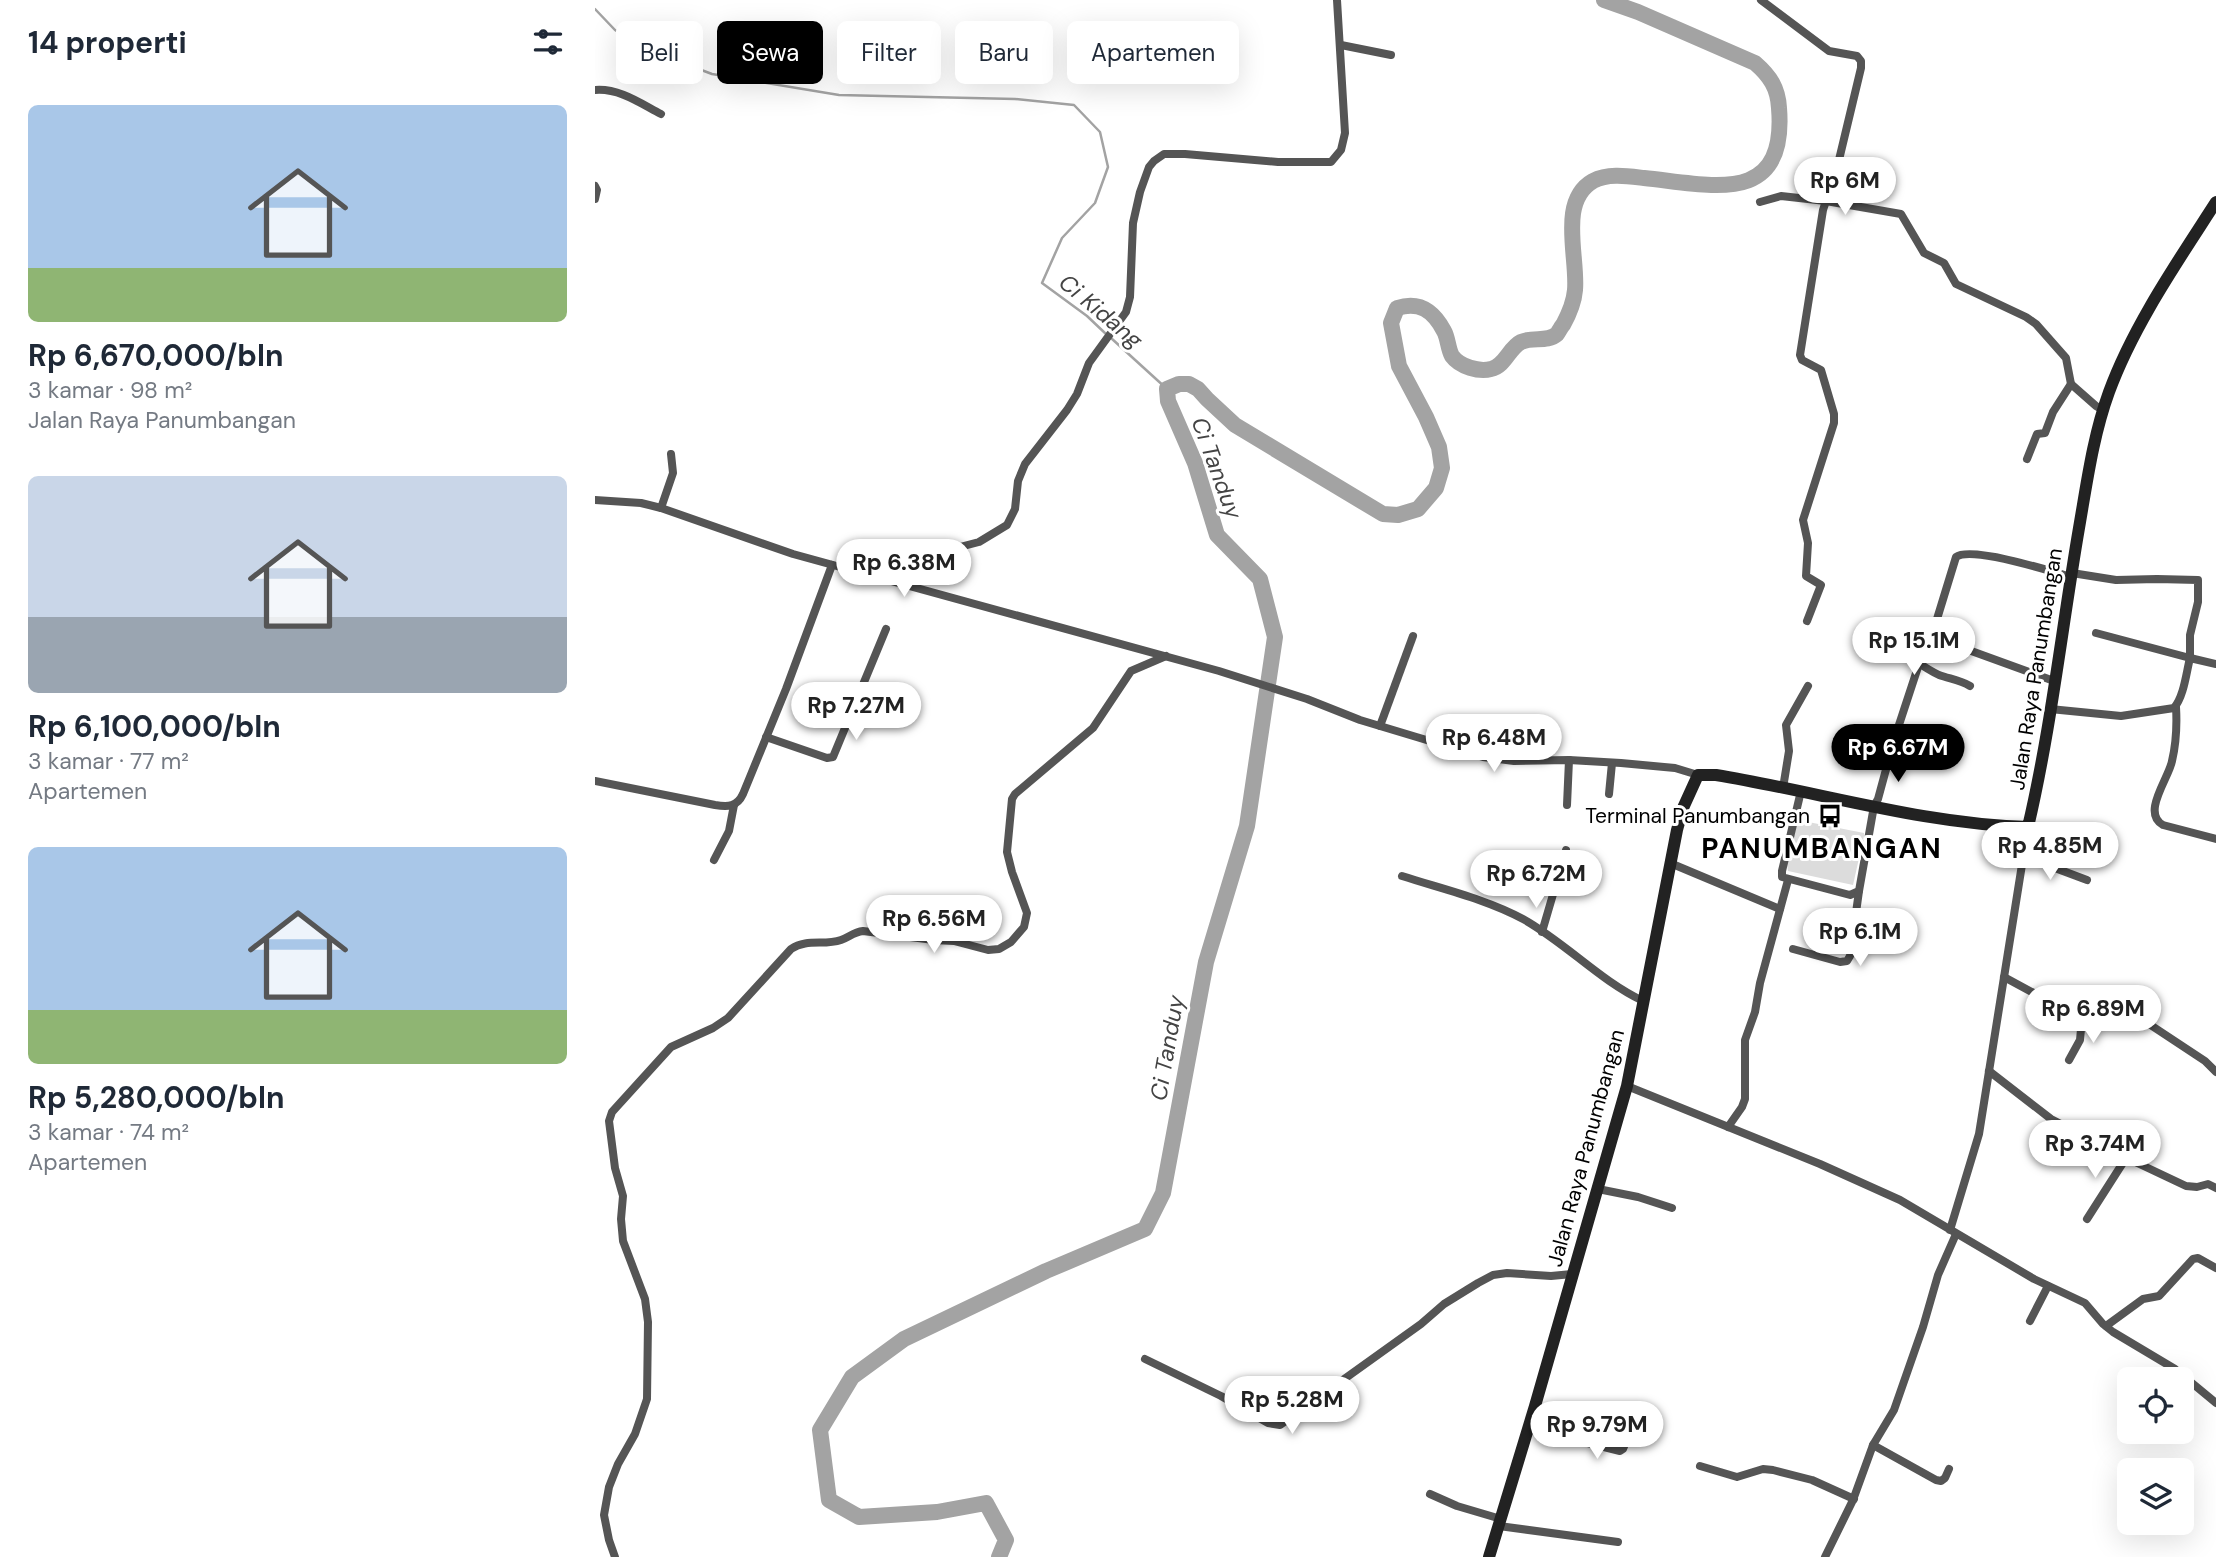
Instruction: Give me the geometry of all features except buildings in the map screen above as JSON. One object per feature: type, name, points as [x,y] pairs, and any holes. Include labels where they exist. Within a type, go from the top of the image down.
[{"type":"main road","name":"Jalan Raya Panumbangan","points":[[2028,827],[2036,794],[2090,469],[2103,410],[2130,345],[2216,202]]},
{"type":"main road","name":"Jalan Raya Panumbangan","points":[[1489,1557],[1627,1086],[1670,863],[1683,808],[1698,775]]},
{"type":"main road","points":[[1698,775],[1716,775],[1977,823],[2028,827]]},
{"type":"street","points":[[888,580],[898,563],[906,558],[979,542],[1007,525],[1014,509],[1022,469],[1058,424],[1077,394],[1086,368],[1121,321],[1130,298],[1133,223],[1140,192],[1154,161],[1164,154],[1202,154],[1278,163],[1323,162],[1335,159],[1341,150],[1345,132],[1338,0]]},
{"type":"street","points":[[1761,0],[1829,51],[1857,56],[1861,68],[1832,189],[1823,211],[1800,355],[1802,360],[1821,370],[1835,414],[1803,520],[1808,543],[1806,576],[1821,585],[1807,621]]},
{"type":"street","points":[[1341,45],[1391,55]]},
{"type":"street","points":[[595,90],[606,89],[620,93],[661,114]]},
{"type":"street","points":[[595,186],[595,199]]},
{"type":"street","points":[[1760,202],[1781,195],[1901,214],[1924,253],[1944,263],[1956,284],[2026,317],[2035,324],[2067,361],[2071,384],[2103,410]]},
{"type":"street","points":[[2027,459],[2037,434],[2045,433],[2053,412],[2071,384]]},
{"type":"street","points":[[661,508],[673,474],[671,454]]},
{"type":"street","points":[[595,500],[641,503],[661,508],[793,554],[1219,671],[1380,726],[1497,760],[1612,763],[1675,768],[1698,775]]},
{"type":"street","points":[[1793,949],[1840,962],[1847,961],[1850,956],[1874,806],[1958,554],[1975,554],[2071,575],[2116,580],[2198,580],[2198,602],[2190,635],[2190,658],[2176,706],[2172,762],[2158,792],[2156,819],[2163,825],[2216,839]]},
{"type":"street","points":[[714,860],[729,831],[734,805],[741,799],[832,565]]},
{"type":"street","points":[[766,737],[827,758],[833,757],[886,629]]},
{"type":"street","points":[[2096,633],[2216,664]]},
{"type":"street","points":[[1380,726],[1413,636]]},
{"type":"street","points":[[1930,636],[2054,681]]},
{"type":"street","points":[[1864,645],[1884,644],[1896,648],[1937,674],[1970,686]]},
{"type":"street","points":[[615,1557],[604,1515],[609,1487],[635,1434],[646,1399],[648,1322],[645,1299],[623,1241],[623,1196],[615,1168],[609,1121],[612,1112],[671,1047],[713,1028],[728,1018],[791,949],[802,943],[840,940],[863,931],[954,941],[988,950],[1005,947],[1021,931],[1027,919],[1026,907],[1007,852],[1012,799],[1093,729],[1131,671],[1166,656]]},
{"type":"street","points":[[1783,788],[1789,751],[1786,724],[1808,686]]},
{"type":"street","points":[[2050,709],[2121,716],[2176,706]]},
{"type":"street","points":[[1567,805],[1569,760]]},
{"type":"street","points":[[1609,794],[1612,763]]},
{"type":"street","points":[[595,780],[715,805],[734,805]]},
{"type":"street","points":[[1801,791],[1782,877],[1850,895],[1859,891]]},
{"type":"street","points":[[1825,1557],[1854,1499],[1873,1445],[1894,1410],[1953,1232],[1979,1134],[2028,827]]},
{"type":"street","points":[[1542,932],[1566,850]]},
{"type":"street","points":[[2023,856],[2087,880]]},
{"type":"street","points":[[1670,863],[1780,909]]},
{"type":"street","points":[[1402,876],[1491,905],[1523,919],[1629,994],[1643,1001]]},
{"type":"street","points":[[1728,1127],[1745,1100],[1745,1040],[1755,1012],[1760,983],[1788,880]]},
{"type":"street","points":[[2004,977],[2082,1017],[2094,1019],[2109,1016],[2148,1024],[2205,1061],[2216,1072]]},
{"type":"street","points":[[2069,1060],[2080,1040],[2082,1017]]},
{"type":"street","points":[[1989,1071],[2051,1119],[2126,1158],[2186,1186],[2208,1184],[2216,1188]]},
{"type":"street","points":[[1627,1086],[1884,1192],[2048,1286],[2085,1303],[2106,1326],[2175,1369],[2216,1403]]},
{"type":"street","points":[[2087,1219],[2126,1158]]},
{"type":"street","points":[[1598,1189],[1638,1197],[1672,1208]]},
{"type":"street","points":[[2106,1326],[2143,1299],[2161,1294],[2195,1258],[2216,1268]]},
{"type":"street","points":[[1145,1359],[1221,1396],[1268,1423],[1280,1425],[1410,1332],[1444,1304],[1493,1275],[1573,1274]]},
{"type":"street","points":[[2030,1321],[2048,1286]]},
{"type":"street","points":[[1528,1428],[1620,1451],[1633,1424],[1657,1426]]},
{"type":"street","points":[[1873,1445],[1936,1480],[1945,1478],[1949,1469]]},
{"type":"street","points":[[1700,1466],[1737,1477],[1759,1470],[1773,1470],[1812,1480],[1854,1499]]},
{"type":"street","points":[[1430,1494],[1500,1523],[1618,1542]]},
{"type":"shaded area","points":[[1798,820],[1864,833],[1853,885],[1788,871],[1787,864]]},
{"type":"waterway","name":"Ci Tanduy","points":[[999,1557],[1006,1540],[986,1503],[937,1512],[859,1517],[829,1500],[820,1430],[852,1377],[904,1339],[1046,1271],[1145,1229],[1163,1193],[1206,962],[1247,826],[1275,637],[1260,579],[1217,535],[1195,463],[1168,401],[1167,389],[1179,384],[1189,384],[1198,389],[1235,425],[1383,514],[1398,515],[1418,509],[1436,488],[1442,468],[1439,447],[1399,366],[1391,323],[1397,308],[1412,306],[1425,309],[1444,331],[1452,356],[1470,368],[1491,369],[1521,342],[1553,337],[1565,321],[1575,290],[1573,216],[1582,190],[1593,181],[1605,177],[1631,176],[1695,184],[1740,183],[1758,176],[1771,162],[1778,140],[1777,94],[1769,78],[1755,63],[1604,0]]},
{"type":"waterway","name":"Ci Kidang","points":[[595,9],[615,30],[643,48],[712,74],[839,95],[1015,99],[1074,105],[1100,132],[1108,167],[1095,203],[1062,238],[1042,283],[1087,316],[1106,334]]},
{"type":"waterway","name":"Ci Kidang","points":[[1111,338],[1167,389]]},
{"type":"place","name":"Terminal Panumbangan","points":[[1830,816]]},
{"type":"district","name":"PANUMBANGAN","points":[[1822,848]]}]
